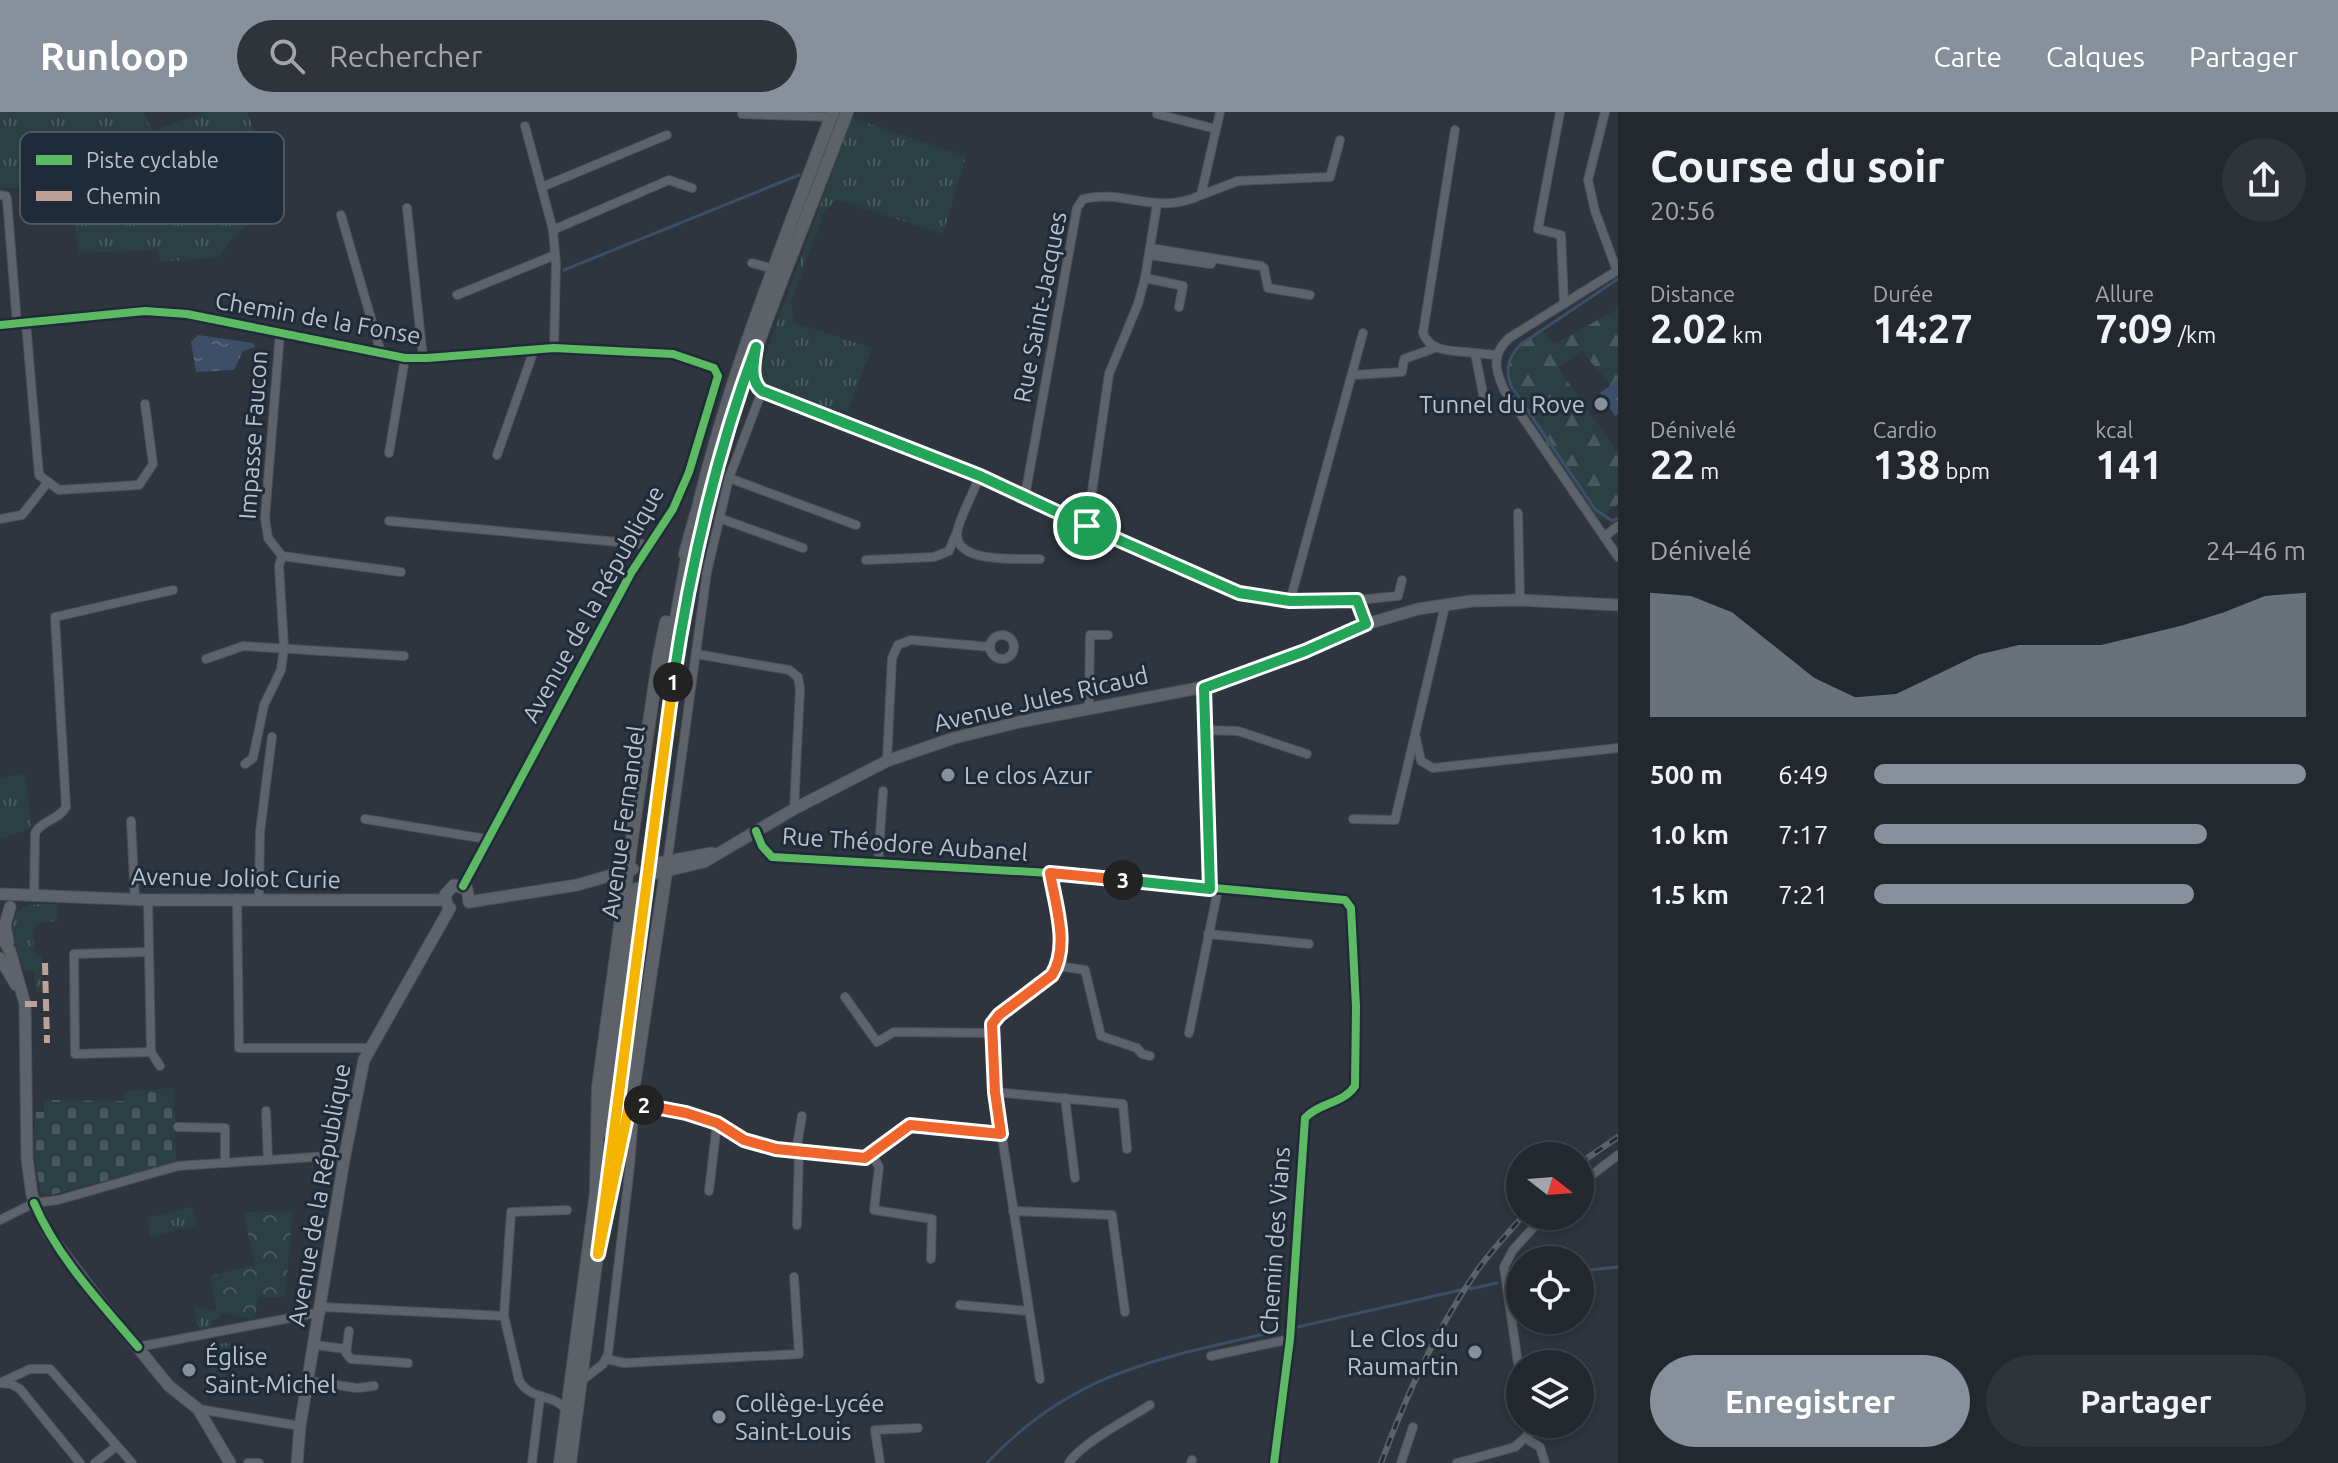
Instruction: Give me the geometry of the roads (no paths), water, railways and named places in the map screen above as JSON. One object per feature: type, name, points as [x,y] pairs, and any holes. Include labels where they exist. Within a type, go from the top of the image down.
[{"type":"main road","name":"Avenue Fernandel","points":[[560,1463],[634,878],[656,863],[678,653],[698,543],[727,431],[756,347],[847,112]]},
{"type":"main road","name":"Avenue Fernandel","points":[[656,863],[672,633],[699,503],[727,404],[832,114]]},
{"type":"main road","points":[[756,347],[754,378],[762,391]]},
{"type":"main road","points":[[634,878],[659,656],[699,503]]},
{"type":"main road","points":[[598,1254],[630,1102],[656,863]]},
{"type":"main road","name":"Avenue Fernandel","points":[[570,1463],[598,1254],[634,878]]},
{"type":"street","points":[[1560,112],[1538,229],[1561,235],[1564,304]]},
{"type":"street","points":[[1605,112],[1588,180],[1595,211],[1618,270],[1509,338],[1499,347],[1496,370],[1504,390],[1618,557]]},
{"type":"street","points":[[742,114],[832,114]]},
{"type":"street","points":[[1157,114],[1218,118],[1201,195]]},
{"type":"street","points":[[525,126],[553,230],[554,348]]},
{"type":"street","points":[[1455,130],[1423,333],[1427,343],[1435,348],[1496,355]]},
{"type":"street","points":[[542,187],[667,135]]},
{"type":"street","name":"Rue Saint-Jacques","points":[[1025,496],[1077,208],[1083,199],[1096,196],[1157,204],[1185,203],[1238,181],[1330,177],[1340,140]]},
{"type":"street","points":[[553,230],[669,180],[692,188]]},
{"type":"street","points":[[0,195],[7,199],[39,475],[59,490],[139,485],[153,464],[145,404]]},
{"type":"street","points":[[1087,526],[1109,374],[1138,304],[1157,204]]},
{"type":"street","points":[[407,208],[423,358]]},
{"type":"street","points":[[341,215],[381,353]]},
{"type":"street","points":[[1149,252],[1211,264]]},
{"type":"street","points":[[1149,252],[1261,266],[1268,288],[1310,295]]},
{"type":"street","points":[[457,295],[555,255]]},
{"type":"street","points":[[752,263],[774,269]]},
{"type":"street","points":[[1145,278],[1183,286],[1179,307]]},
{"type":"street","name":"Chemin de la Fonse","points":[[0,325],[145,311],[187,314],[405,358],[554,348],[673,354],[714,368],[718,376]]},
{"type":"street","name":"Impasse Faucon","points":[[245,764],[253,758],[264,705],[281,670],[284,648],[279,566],[282,556],[268,538],[265,518],[280,332]]},
{"type":"street","points":[[1290,601],[1363,333]]},
{"type":"street","points":[[1353,375],[1402,372],[1404,359],[1435,348]]},
{"type":"street","points":[[497,455],[534,350]]},
{"type":"street","points":[[1475,353],[1486,409]]},
{"type":"street","points":[[389,453],[405,358]]},
{"type":"street","name":"Avenue de la République","points":[[463,886],[631,573],[673,509],[689,472],[718,376]]},
{"type":"street","points":[[656,863],[719,518],[740,444],[762,391],[980,476],[1239,593],[1290,601],[1357,600],[1398,596],[1402,580]]},
{"type":"street","points":[[866,560],[934,557],[949,551],[980,476]]},
{"type":"street","points":[[729,478],[856,525]]},
{"type":"street","points":[[0,519],[22,515],[48,482]]},
{"type":"street","points":[[1518,513],[1520,600]]},
{"type":"street","points":[[719,518],[803,548]]},
{"type":"street","points":[[389,521],[651,545]]},
{"type":"street","points":[[1610,542],[1618,526]]},
{"type":"street","points":[[957,531],[959,545],[967,553],[1040,559]]},
{"type":"street","points":[[282,556],[401,572]]},
{"type":"street","points":[[5,954],[5,910],[30,897],[35,833],[39,826],[63,813],[66,807],[55,617],[173,590]]},
{"type":"street","points":[[1357,600],[1366,624]]},
{"type":"street","name":"Avenue Jules Ricaud","points":[[656,863],[704,862],[794,809],[887,761],[954,738],[1089,707],[1204,688],[1305,651],[1366,624],[1418,609],[1472,601],[1520,600],[1618,605]]},
{"type":"street","points":[[1353,819],[1395,820],[1445,606]]},
{"type":"street","points":[[1089,707],[1090,635],[1108,635]]},
{"type":"street","points":[[887,761],[892,658],[898,645],[911,640],[990,647]]},
{"type":"street","points":[[206,659],[243,646],[404,656]]},
{"type":"street","points":[[696,654],[789,670],[798,677],[794,809]]},
{"type":"street","points":[[1189,1033],[1214,889],[1204,688]]},
{"type":"street","points":[[1206,730],[1238,731],[1307,754]]},
{"type":"street","points":[[1415,736],[1421,761],[1433,768],[1618,748]]},
{"type":"street","points":[[259,899],[262,803],[272,737]]},
{"type":"street","points":[[878,864],[883,791]]},
{"type":"street","points":[[365,819],[486,839]]},
{"type":"street","points":[[131,821],[135,899]]},
{"type":"street","name":"Rue Théodore Aubanel","points":[[756,831],[762,846],[772,857],[1050,873],[1214,889]]},
{"type":"street","points":[[1040,1379],[1001,1134],[990,1033],[999,1015],[1052,975],[1058,966],[1061,944],[1050,873]]},
{"type":"street","points":[[469,902],[469,893],[463,886],[449,887],[447,904],[459,910],[469,902],[588,882],[634,878]]},
{"type":"street","name":"Chemin des Vians","points":[[1214,889],[1345,900],[1351,908],[1356,1007],[1355,1086],[1349,1094],[1314,1108],[1305,1118],[1290,1339],[1274,1463]]},
{"type":"street","name":"Avenue Joliot Curie","points":[[0,894],[148,900],[237,898],[447,904]]},
{"type":"street","points":[[237,898],[239,1048],[370,1048]]},
{"type":"street","points":[[148,900],[151,1052],[160,1066]]},
{"type":"street","name":"Avenue de la République","points":[[297,1463],[300,1426],[345,1155],[364,1060],[447,904]]},
{"type":"street","points":[[0,934],[25,1004],[27,1159],[34,1203],[49,1234],[64,1255],[169,1386],[198,1409],[230,1463]]},
{"type":"street","points":[[1208,934],[1309,944]]},
{"type":"street","points":[[149,952],[74,954],[75,1054],[151,1052]]},
{"type":"street","points":[[1058,966],[1085,970],[1101,1036],[1150,1056]]},
{"type":"street","points":[[845,997],[877,1042],[894,1032],[990,1033]]},
{"type":"street","points":[[995,1092],[1123,1104],[1127,1149]]},
{"type":"street","points":[[1065,1098],[1075,1178]]},
{"type":"street","points":[[580,1383],[606,1359],[625,1213],[634,1116],[630,1102],[686,1113],[717,1123],[744,1140],[776,1149],[865,1158],[910,1125],[1001,1134]]},
{"type":"street","points":[[266,1111],[268,1160]]},
{"type":"street","points":[[797,1225],[797,1151],[802,1116]]},
{"type":"street","points":[[709,1191],[717,1123]]},
{"type":"street","points":[[178,1127],[225,1128],[225,1163]]},
{"type":"street","points":[[872,1154],[879,1167],[874,1210],[932,1219],[931,1259]]},
{"type":"street","points":[[0,1220],[34,1203],[58,1200],[178,1166],[345,1155]]},
{"type":"street","points":[[1594,1173],[1618,1155]]},
{"type":"street","points":[[566,1411],[556,1400],[528,1393],[519,1380],[504,1316],[511,1212],[567,1210]]},
{"type":"street","points":[[1013,1211],[1112,1215],[1125,1312]]},
{"type":"street","points":[[1516,1350],[1504,1267],[1513,1250],[1531,1230]]},
{"type":"street","points":[[606,1359],[624,1363],[799,1354],[794,1277]]},
{"type":"street","points":[[960,1305],[1029,1311]]},
{"type":"street","points":[[138,1347],[321,1309],[504,1316]]},
{"type":"street","points":[[349,1331],[346,1349],[351,1359],[408,1363]]},
{"type":"street","points":[[1211,1356],[1290,1339]]},
{"type":"street","points":[[315,1345],[346,1349]]},
{"type":"street","points":[[0,1383],[30,1369],[50,1369],[132,1463]]},
{"type":"street","points":[[308,1381],[357,1388],[374,1386]]},
{"type":"street","points":[[0,1383],[20,1389],[80,1463]]},
{"type":"street","points":[[532,1463],[540,1397]]},
{"type":"street","points":[[1069,1463],[1072,1457],[1097,1439],[1150,1405]]},
{"type":"street","points":[[198,1409],[300,1426]]},
{"type":"street","points":[[1401,1463],[1413,1427]]},
{"type":"street","points":[[880,1463],[875,1430],[918,1428]]},
{"type":"street","points":[[1457,1463],[1505,1450],[1525,1438],[1540,1447],[1545,1463]]},
{"type":"street","points":[[95,1463],[117,1446]]},
{"type":"street","points":[[248,1463],[259,1463]]},
{"type":"water","points":[[198,335],[253,343],[255,347],[243,351],[234,370],[196,372],[191,342]]},
{"type":"water","points":[[1618,380],[1618,414],[1615,416],[1600,393]]},
{"type":"waterway","points":[[564,270],[799,175]]},
{"type":"waterway","points":[[1618,279],[1520,345],[1510,359],[1508,369],[1511,386],[1595,509],[1612,521],[1618,518]]},
{"type":"waterway","points":[[1594,1270],[1618,1267]]},
{"type":"waterway","points":[[1470,1289],[1497,1283]]},
{"type":"waterway","points":[[1293,1328],[1461,1290]]},
{"type":"waterway","points":[[987,1463],[1019,1432],[1052,1407],[1086,1388],[1157,1360],[1278,1331]]},
{"type":"railway","points":[[1594,1153],[1618,1137]]},
{"type":"railway","points":[[1381,1463],[1412,1387],[1449,1314],[1484,1261],[1511,1230]]},
{"type":"place","name":"Tunnel du Rove","points":[[1601,404]]},
{"type":"place","name":"Le clos Azur","points":[[948,775]]},
{"type":"place","name":"Le Clos du Raumartin","points":[[1475,1352]]},
{"type":"place","name":"Église Saint-Michel","points":[[189,1370]]},
{"type":"place","name":"Collège-Lycée Saint-Louis","points":[[719,1417]]}]
